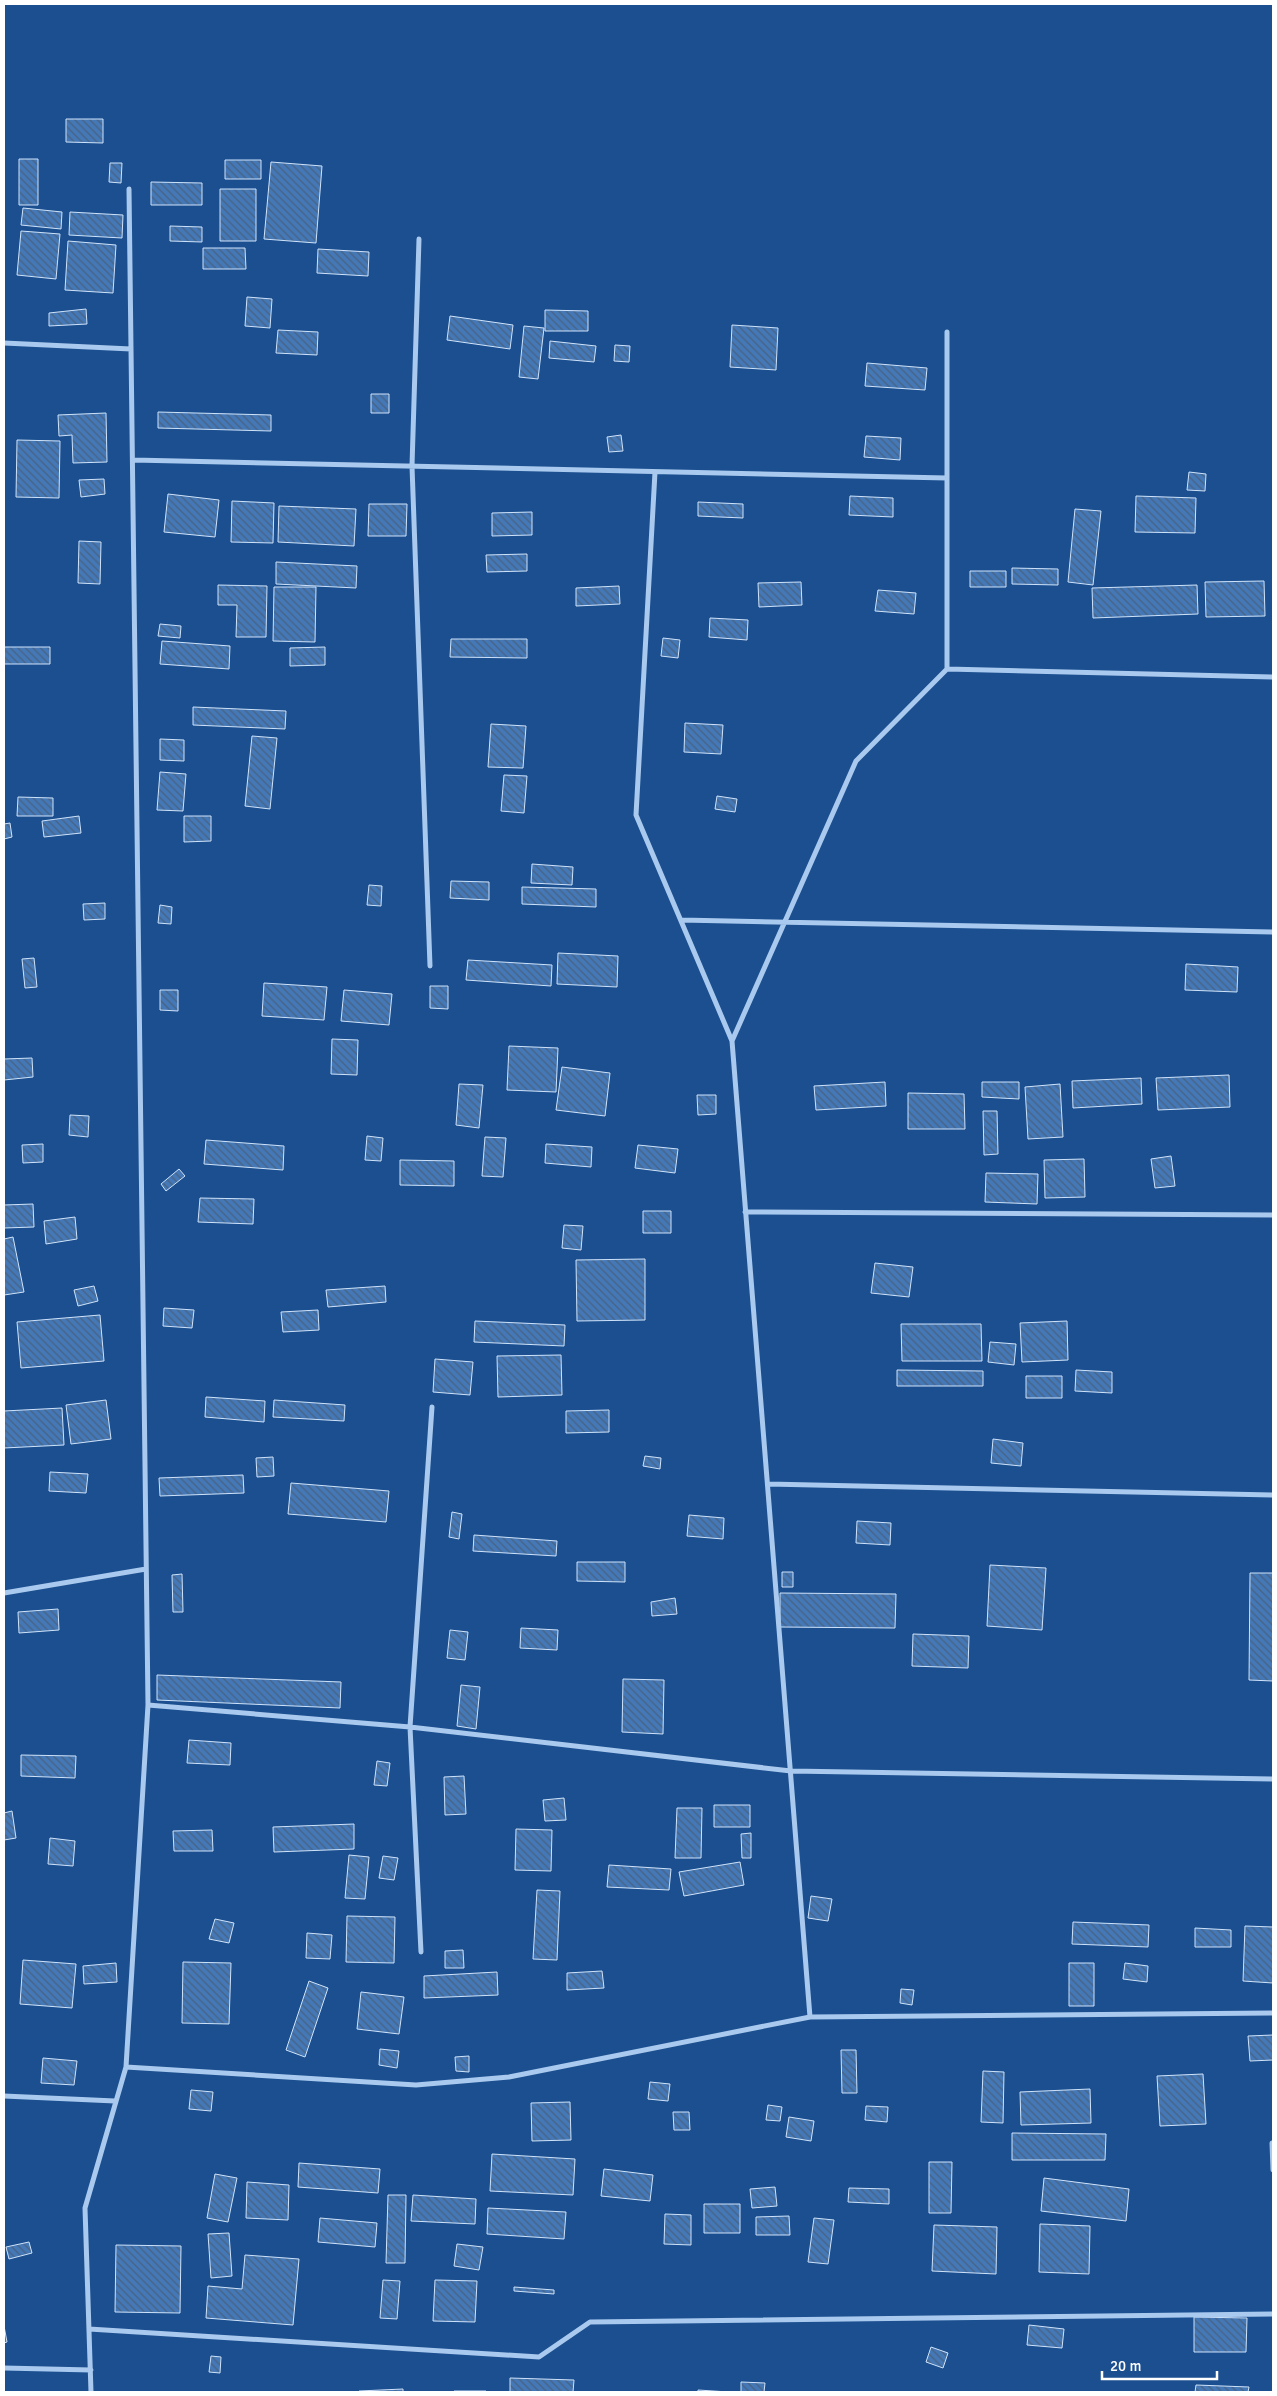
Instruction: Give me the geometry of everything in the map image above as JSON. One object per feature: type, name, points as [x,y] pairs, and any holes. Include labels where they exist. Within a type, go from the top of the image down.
[{"type":"street","points":[[91,2392],[85,2208],[126,2067],[148,1705],[129,189]]},
{"type":"street","points":[[419,239],[412,466],[430,966]]},
{"type":"street","points":[[732,1041],[856,761],[947,669],[947,332]]},
{"type":"street","points":[[4,343],[131,350]]},
{"type":"street","points":[[132,460],[947,478]]},
{"type":"street","points":[[655,472],[636,814],[732,1041],[810,2017]]},
{"type":"street","points":[[947,669],[1273,677]]},
{"type":"street","points":[[681,920],[1273,932]]},
{"type":"street","points":[[745,1212],[1273,1215]]},
{"type":"street","points":[[421,1952],[410,1727],[432,1407]]},
{"type":"street","points":[[768,1484],[1273,1495]]},
{"type":"street","points":[[4,1594],[146,1569]]},
{"type":"street","points":[[148,1705],[410,1727],[790,1771],[1273,1779]]},
{"type":"street","points":[[126,2067],[416,2085],[509,2078],[810,2017],[1273,2013]]},
{"type":"street","points":[[4,2096],[115,2101]]},
{"type":"street","points":[[1272,2143],[1273,2170]]},
{"type":"street","points":[[89,2329],[539,2357],[590,2322],[1273,2314]]},
{"type":"street","points":[[4,2368],[91,2370]]},
{"type":"building","points":[[66,119],[103,119],[103,143],[66,142]]},
{"type":"building","points":[[19,159],[38,159],[38,205],[19,205]]},
{"type":"building","points":[[225,160],[261,160],[261,179],[225,179]]},
{"type":"building","points":[[271,162],[322,166],[316,243],[264,239]]},
{"type":"building","points":[[110,163],[122,163],[121,183],[109,182]]},
{"type":"building","points":[[151,182],[202,183],[202,205],[151,205]]},
{"type":"building","points":[[220,189],[256,189],[256,241],[220,241]]},
{"type":"building","points":[[23,208],[62,212],[61,229],[21,225]]},
{"type":"building","points":[[70,212],[123,215],[122,238],[69,235]]},
{"type":"building","points":[[170,226],[202,227],[202,242],[170,241]]},
{"type":"building","points":[[21,231],[60,234],[56,279],[17,275]]},
{"type":"building","points":[[68,241],[116,245],[113,293],[65,290]]},
{"type":"building","points":[[203,248],[245,248],[246,269],[203,269]]},
{"type":"building","points":[[318,249],[369,252],[368,276],[317,273]]},
{"type":"building","points":[[247,297],[272,299],[270,328],[245,326]]},
{"type":"building","points":[[86,309],[87,324],[49,326],[49,313]]},
{"type":"building","points":[[545,310],[588,311],[588,331],[545,331]]},
{"type":"building","points":[[450,316],[513,325],[510,349],[447,340]]},
{"type":"building","points":[[732,325],[778,328],[776,370],[730,367]]},
{"type":"building","points":[[524,326],[544,328],[538,379],[519,377]]},
{"type":"building","points":[[278,330],[318,332],[317,355],[276,353]]},
{"type":"building","points":[[550,341],[596,346],[594,362],[549,358]]},
{"type":"building","points":[[615,345],[630,346],[629,362],[614,361]]},
{"type":"building","points":[[867,363],[927,368],[925,390],[865,386]]},
{"type":"building","points":[[371,394],[389,394],[389,413],[371,413]]},
{"type":"building","points":[[158,412],[271,415],[271,431],[158,428]]},
{"type":"building","points":[[106,413],[107,462],[73,463],[72,435],[59,436],[58,415]]},
{"type":"building","points":[[621,435],[623,451],[609,452],[607,437]]},
{"type":"building","points":[[866,436],[901,438],[900,460],[864,457]]},
{"type":"building","points":[[17,440],[60,441],[59,498],[16,497]]},
{"type":"building","points":[[1189,472],[1206,474],[1205,491],[1187,490]]},
{"type":"building","points":[[104,479],[105,494],[81,497],[79,480]]},
{"type":"building","points":[[168,494],[219,500],[215,537],[164,532]]},
{"type":"building","points":[[850,496],[893,498],[893,517],[849,515]]},
{"type":"building","points":[[1136,496],[1196,498],[1195,533],[1135,532]]},
{"type":"building","points":[[232,501],[274,503],[273,543],[231,542]]},
{"type":"building","points":[[698,502],[743,504],[743,518],[698,516]]},
{"type":"building","points":[[369,504],[407,504],[406,536],[368,536]]},
{"type":"building","points":[[279,506],[356,509],[354,546],[278,542]]},
{"type":"building","points":[[1075,509],[1101,511],[1093,585],[1068,582]]},
{"type":"building","points":[[532,512],[532,535],[492,536],[492,513]]},
{"type":"building","points":[[79,541],[101,542],[100,584],[78,583]]},
{"type":"building","points":[[527,554],[527,571],[487,572],[486,555]]},
{"type":"building","points":[[276,562],[357,566],[356,588],[276,584]]},
{"type":"building","points":[[1012,568],[1058,569],[1058,585],[1012,584]]},
{"type":"building","points":[[970,571],[1006,571],[1006,587],[970,587]]},
{"type":"building","points":[[1264,581],[1265,616],[1206,617],[1205,582]]},
{"type":"building","points":[[801,582],[802,605],[759,607],[758,583]]},
{"type":"building","points":[[218,585],[267,586],[266,637],[236,637],[237,605],[218,605]]},
{"type":"building","points":[[1197,585],[1198,614],[1093,618],[1092,588]]},
{"type":"building","points":[[619,586],[620,604],[576,606],[576,588]]},
{"type":"building","points":[[274,587],[316,587],[315,642],[273,641]]},
{"type":"building","points":[[878,590],[916,593],[914,614],[875,611]]},
{"type":"building","points":[[710,618],[748,620],[747,640],[709,637]]},
{"type":"building","points":[[160,624],[181,626],[180,638],[158,636]]},
{"type":"building","points":[[663,638],[680,640],[678,658],[661,656]]},
{"type":"building","points":[[451,639],[527,639],[527,658],[450,657]]},
{"type":"building","points":[[162,641],[230,646],[229,669],[160,664]]},
{"type":"building","points":[[4,647],[50,647],[50,664],[4,664]]},
{"type":"building","points":[[325,647],[325,665],[290,666],[290,648]]},
{"type":"building","points":[[193,707],[286,711],[285,729],[193,725]]},
{"type":"building","points":[[685,723],[723,725],[721,754],[684,752]]},
{"type":"building","points":[[491,724],[526,726],[523,768],[488,767]]},
{"type":"building","points":[[252,736],[277,738],[270,809],[245,806]]},
{"type":"building","points":[[160,739],[184,740],[184,761],[160,760]]},
{"type":"building","points":[[160,772],[186,774],[183,811],[157,810]]},
{"type":"building","points":[[504,775],[527,776],[524,813],[501,811]]},
{"type":"building","points":[[717,796],[737,799],[735,812],[715,809]]},
{"type":"building","points":[[18,797],[53,798],[53,816],[17,816]]},
{"type":"building","points":[[79,816],[81,833],[44,837],[42,821]]},
{"type":"building","points":[[184,816],[211,816],[211,841],[184,842]]},
{"type":"building","points":[[10,823],[12,837],[4,839],[4,824]]},
{"type":"building","points":[[532,864],[573,867],[572,885],[531,883]]},
{"type":"building","points":[[451,881],[489,882],[489,900],[450,898]]},
{"type":"building","points":[[369,885],[382,886],[381,906],[367,905]]},
{"type":"building","points":[[522,887],[596,889],[596,907],[522,904]]},
{"type":"building","points":[[105,903],[105,919],[84,920],[83,904]]},
{"type":"building","points":[[160,905],[172,907],[171,924],[158,923]]},
{"type":"building","points":[[558,953],[618,956],[617,987],[557,984]]},
{"type":"building","points":[[34,958],[37,987],[25,988],[22,959]]},
{"type":"building","points":[[468,960],[552,965],[551,986],[466,980]]},
{"type":"building","points":[[1186,964],[1238,967],[1237,992],[1185,990]]},
{"type":"building","points":[[264,983],[327,987],[324,1020],[262,1016]]},
{"type":"building","points":[[430,986],[448,986],[448,1009],[430,1008]]},
{"type":"building","points":[[160,990],[178,990],[178,1011],[160,1010]]},
{"type":"building","points":[[344,990],[392,994],[389,1025],[341,1021]]},
{"type":"building","points":[[332,1039],[358,1040],[357,1075],[331,1074]]},
{"type":"building","points":[[509,1046],[558,1048],[556,1092],[507,1090]]},
{"type":"building","points":[[32,1058],[33,1077],[4,1080],[4,1059]]},
{"type":"building","points":[[562,1067],[610,1073],[605,1116],[556,1110]]},
{"type":"building","points":[[1229,1075],[1230,1107],[1158,1110],[1156,1078]]},
{"type":"building","points":[[1141,1078],[1142,1104],[1073,1108],[1072,1081]]},
{"type":"building","points":[[885,1082],[886,1106],[816,1110],[814,1086]]},
{"type":"building","points":[[982,1082],[1019,1082],[1019,1099],[982,1097]]},
{"type":"building","points":[[459,1084],[483,1085],[479,1128],[456,1125]]},
{"type":"building","points":[[1060,1084],[1063,1137],[1028,1139],[1025,1087]]},
{"type":"building","points":[[908,1093],[964,1094],[965,1129],[908,1129]]},
{"type":"building","points":[[697,1095],[716,1095],[716,1114],[698,1115]]},
{"type":"building","points":[[983,1111],[997,1111],[998,1154],[984,1155]]},
{"type":"building","points":[[70,1115],[89,1116],[88,1137],[69,1135]]},
{"type":"building","points":[[367,1136],[383,1138],[381,1161],[365,1160]]},
{"type":"building","points":[[485,1137],[506,1138],[503,1177],[482,1176]]},
{"type":"building","points":[[206,1140],[284,1146],[283,1170],[204,1164]]},
{"type":"building","points":[[43,1144],[43,1162],[23,1163],[22,1145]]},
{"type":"building","points":[[546,1144],[592,1147],[591,1167],[545,1163]]},
{"type":"building","points":[[638,1145],[678,1149],[675,1173],[635,1168]]},
{"type":"building","points":[[1171,1156],[1175,1186],[1155,1188],[1151,1159]]},
{"type":"building","points":[[1084,1159],[1085,1197],[1045,1198],[1044,1160]]},
{"type":"building","points":[[400,1160],[454,1161],[454,1186],[400,1185]]},
{"type":"building","points":[[179,1169],[185,1176],[166,1191],[161,1184]]},
{"type":"building","points":[[986,1173],[1038,1174],[1037,1204],[985,1202]]},
{"type":"building","points":[[200,1198],[254,1199],[253,1224],[198,1222]]},
{"type":"building","points":[[33,1204],[34,1227],[4,1228],[4,1205]]},
{"type":"building","points":[[643,1211],[671,1211],[671,1233],[643,1233]]},
{"type":"building","points":[[75,1217],[77,1239],[46,1244],[44,1221]]},
{"type":"building","points":[[564,1225],[583,1226],[581,1250],[562,1248]]},
{"type":"building","points":[[13,1237],[24,1292],[4,1295],[4,1239]]},
{"type":"building","points":[[645,1259],[645,1320],[577,1321],[576,1260]]},
{"type":"building","points":[[875,1263],[913,1267],[909,1297],[871,1293]]},
{"type":"building","points":[[94,1286],[98,1301],[78,1306],[74,1290]]},
{"type":"building","points":[[385,1286],[386,1302],[328,1307],[326,1290]]},
{"type":"building","points":[[164,1308],[194,1310],[192,1328],[163,1326]]},
{"type":"building","points":[[318,1310],[319,1330],[283,1332],[281,1312]]},
{"type":"building","points":[[100,1315],[104,1361],[21,1368],[17,1322]]},
{"type":"building","points":[[475,1321],[565,1325],[564,1346],[474,1342]]},
{"type":"building","points":[[1067,1321],[1068,1360],[1022,1362],[1020,1323]]},
{"type":"building","points":[[901,1324],[981,1324],[982,1361],[902,1361]]},
{"type":"building","points":[[990,1342],[1016,1344],[1014,1365],[988,1362]]},
{"type":"building","points":[[561,1355],[562,1395],[498,1397],[497,1356]]},
{"type":"building","points":[[435,1359],[473,1362],[470,1395],[433,1392]]},
{"type":"building","points":[[897,1370],[983,1371],[983,1386],[897,1386]]},
{"type":"building","points":[[1076,1370],[1112,1372],[1112,1393],[1075,1391]]},
{"type":"building","points":[[1026,1376],[1062,1376],[1062,1398],[1026,1398]]},
{"type":"building","points":[[206,1397],[265,1401],[264,1422],[205,1417]]},
{"type":"building","points":[[106,1400],[111,1439],[71,1444],[66,1405]]},
{"type":"building","points":[[274,1400],[345,1405],[344,1421],[273,1417]]},
{"type":"building","points":[[62,1408],[64,1445],[4,1448],[4,1411]]},
{"type":"building","points":[[609,1410],[609,1432],[566,1433],[566,1411]]},
{"type":"building","points":[[993,1439],[1023,1443],[1021,1466],[991,1463]]},
{"type":"building","points":[[645,1456],[661,1458],[660,1469],[643,1466]]},
{"type":"building","points":[[273,1457],[274,1476],[257,1477],[256,1458]]},
{"type":"building","points":[[50,1472],[88,1474],[86,1493],[49,1491]]},
{"type":"building","points":[[243,1475],[244,1493],[160,1496],[159,1478]]},
{"type":"building","points":[[291,1483],[389,1491],[386,1522],[288,1514]]},
{"type":"building","points":[[452,1512],[462,1514],[459,1539],[449,1537]]},
{"type":"building","points":[[689,1515],[724,1518],[723,1539],[687,1536]]},
{"type":"building","points":[[857,1521],[891,1523],[890,1545],[856,1543]]},
{"type":"building","points":[[474,1535],[557,1541],[556,1556],[473,1551]]},
{"type":"building","points":[[577,1562],[625,1562],[625,1582],[577,1581]]},
{"type":"building","points":[[990,1565],[1046,1568],[1042,1630],[987,1626]]},
{"type":"building","points":[[782,1572],[793,1572],[793,1587],[782,1587]]},
{"type":"building","points":[[1250,1573],[1273,1573],[1273,1681],[1249,1680]]},
{"type":"building","points":[[182,1574],[183,1612],[173,1612],[172,1575]]},
{"type":"building","points":[[780,1593],[896,1594],[895,1628],[780,1627]]},
{"type":"building","points":[[675,1598],[677,1614],[652,1616],[651,1602]]},
{"type":"building","points":[[58,1609],[59,1630],[19,1633],[18,1612]]},
{"type":"building","points":[[521,1628],[558,1630],[557,1650],[520,1648]]},
{"type":"building","points":[[450,1630],[468,1632],[465,1660],[447,1658]]},
{"type":"building","points":[[913,1634],[969,1636],[968,1668],[912,1666]]},
{"type":"building","points":[[157,1675],[341,1682],[340,1708],[157,1700]]},
{"type":"building","points":[[623,1679],[664,1680],[663,1734],[622,1732]]},
{"type":"building","points":[[461,1685],[480,1687],[476,1729],[457,1726]]},
{"type":"building","points":[[189,1740],[231,1743],[230,1765],[187,1763]]},
{"type":"building","points":[[21,1755],[76,1756],[75,1778],[21,1776]]},
{"type":"building","points":[[377,1761],[390,1763],[387,1786],[374,1785]]},
{"type":"building","points":[[464,1776],[466,1814],[445,1815],[444,1777]]},
{"type":"building","points":[[564,1798],[566,1820],[545,1821],[543,1800]]},
{"type":"building","points":[[714,1805],[750,1805],[750,1827],[714,1827]]},
{"type":"building","points":[[677,1808],[702,1808],[701,1858],[675,1858]]},
{"type":"building","points":[[12,1811],[16,1838],[4,1840],[4,1813]]},
{"type":"building","points":[[354,1824],[354,1849],[274,1852],[273,1827]]},
{"type":"building","points":[[516,1829],[552,1830],[551,1871],[515,1870]]},
{"type":"building","points":[[212,1830],[213,1851],[174,1851],[173,1831]]},
{"type":"building","points":[[751,1833],[751,1858],[742,1858],[741,1834]]},
{"type":"building","points":[[50,1838],[75,1841],[73,1866],[48,1864]]},
{"type":"building","points":[[349,1855],[369,1857],[365,1899],[345,1898]]},
{"type":"building","points":[[383,1856],[398,1858],[394,1880],[379,1878]]},
{"type":"building","points":[[740,1862],[744,1885],[684,1896],[679,1872]]},
{"type":"building","points":[[609,1865],[671,1869],[669,1890],[607,1887]]},
{"type":"building","points":[[537,1890],[560,1891],[557,1960],[533,1959]]},
{"type":"building","points":[[811,1896],[832,1899],[828,1921],[808,1918]]},
{"type":"building","points":[[347,1916],[395,1917],[394,1963],[346,1962]]},
{"type":"building","points":[[215,1919],[234,1923],[229,1943],[209,1939]]},
{"type":"building","points":[[1073,1922],[1149,1925],[1148,1947],[1072,1944]]},
{"type":"building","points":[[1245,1926],[1273,1927],[1273,1983],[1243,1981]]},
{"type":"building","points":[[1195,1928],[1231,1930],[1231,1947],[1195,1947]]},
{"type":"building","points":[[307,1933],[332,1935],[330,1959],[306,1958]]},
{"type":"building","points":[[463,1950],[464,1968],[445,1968],[445,1951]]},
{"type":"building","points":[[23,1960],[76,1964],[72,2008],[20,2004]]},
{"type":"building","points":[[183,1962],[231,1963],[229,2024],[182,2023]]},
{"type":"building","points":[[116,1963],[117,1982],[84,1984],[83,1966]]},
{"type":"building","points":[[1069,1963],[1094,1963],[1094,2006],[1069,2006]]},
{"type":"building","points":[[1125,1963],[1148,1966],[1147,1982],[1123,1979]]},
{"type":"building","points":[[602,1971],[604,1988],[567,1990],[567,1973]]},
{"type":"building","points":[[497,1972],[498,1995],[424,1998],[424,1976]]},
{"type":"building","points":[[309,1981],[328,1988],[305,2057],[286,2050]]},
{"type":"building","points":[[901,1989],[914,1990],[912,2005],[900,2003]]},
{"type":"building","points":[[361,1992],[404,1997],[399,2034],[357,2029]]},
{"type":"building","points":[[1273,2035],[1273,2060],[1250,2061],[1248,2036]]},
{"type":"building","points":[[380,2049],[399,2051],[397,2068],[379,2065]]},
{"type":"building","points":[[841,2050],[856,2050],[857,2093],[842,2093]]},
{"type":"building","points":[[469,2056],[469,2072],[456,2071],[455,2057]]},
{"type":"building","points":[[43,2058],[77,2061],[74,2085],[41,2083]]},
{"type":"building","points":[[983,2071],[1004,2072],[1003,2123],[981,2122]]},
{"type":"building","points":[[1203,2074],[1206,2124],[1160,2126],[1157,2076]]},
{"type":"building","points":[[650,2082],[670,2084],[668,2101],[648,2099]]},
{"type":"building","points":[[1090,2089],[1091,2123],[1021,2125],[1020,2092]]},
{"type":"building","points":[[191,2090],[213,2092],[211,2111],[189,2109]]},
{"type":"building","points":[[570,2102],[571,2140],[532,2141],[531,2103]]},
{"type":"building","points":[[768,2105],[782,2107],[780,2121],[766,2120]]},
{"type":"building","points":[[866,2106],[888,2107],[887,2122],[865,2120]]},
{"type":"building","points":[[673,2112],[689,2112],[690,2130],[674,2130]]},
{"type":"building","points":[[789,2117],[814,2121],[811,2141],[786,2137]]},
{"type":"building","points":[[1012,2133],[1106,2134],[1105,2160],[1012,2160]]},
{"type":"building","points":[[492,2154],[575,2159],[573,2195],[490,2191]]},
{"type":"building","points":[[929,2162],[952,2162],[951,2213],[929,2213]]},
{"type":"building","points":[[299,2163],[380,2169],[378,2193],[298,2187]]},
{"type":"building","points":[[604,2169],[653,2175],[650,2201],[601,2196]]},
{"type":"building","points":[[215,2174],[237,2178],[228,2222],[207,2218]]},
{"type":"building","points":[[1044,2178],[1129,2189],[1126,2221],[1041,2211]]},
{"type":"building","points":[[247,2182],[289,2185],[288,2220],[246,2218]]},
{"type":"building","points":[[775,2187],[777,2206],[752,2208],[750,2189]]},
{"type":"building","points":[[849,2188],[889,2189],[889,2204],[848,2202]]},
{"type":"building","points":[[388,2195],[406,2195],[405,2263],[386,2263]]},
{"type":"building","points":[[413,2195],[476,2199],[475,2224],[411,2221]]},
{"type":"building","points":[[704,2204],[740,2204],[740,2233],[704,2233]]},
{"type":"building","points":[[488,2208],[566,2212],[564,2239],[487,2234]]},
{"type":"building","points":[[665,2214],[691,2215],[691,2245],[664,2244]]},
{"type":"building","points":[[789,2216],[790,2235],[756,2235],[756,2217]]},
{"type":"building","points":[[320,2218],[377,2223],[375,2247],[318,2242]]},
{"type":"building","points":[[814,2218],[834,2220],[828,2264],[808,2262]]},
{"type":"building","points":[[1040,2224],[1090,2226],[1089,2274],[1039,2272]]},
{"type":"building","points":[[934,2225],[997,2227],[996,2274],[932,2271]]},
{"type":"building","points":[[229,2233],[232,2276],[211,2278],[208,2234]]},
{"type":"building","points":[[29,2242],[32,2253],[9,2259],[6,2247]]},
{"type":"building","points":[[457,2244],[483,2247],[479,2270],[454,2266]]},
{"type":"building","points":[[116,2245],[181,2246],[180,2313],[115,2312]]},
{"type":"building","points":[[245,2255],[299,2259],[293,2325],[206,2318],[208,2286],[242,2289]]},
{"type":"building","points":[[383,2280],[400,2281],[397,2319],[380,2318]]},
{"type":"building","points":[[435,2280],[477,2281],[475,2322],[433,2321]]},
{"type":"building","points":[[514,2287],[554,2290],[554,2294],[514,2291]]},
{"type":"building","points":[[1194,2317],[1247,2318],[1246,2352],[1194,2352]]},
{"type":"building","points":[[1029,2325],[1064,2329],[1062,2348],[1027,2345]]},
{"type":"building","points":[[4,2326],[7,2342],[4,2343]]},
{"type":"building","points":[[931,2347],[948,2353],[943,2368],[926,2362]]},
{"type":"building","points":[[211,2356],[221,2357],[220,2373],[209,2372]]},
{"type":"building","points":[[510,2378],[574,2380],[573,2392],[510,2392]]},
{"type":"building","points":[[741,2382],[765,2383],[764,2392],[741,2392]]},
{"type":"building","points":[[1196,2385],[1249,2387],[1248,2392],[1195,2392]]},
{"type":"building","points":[[403,2389],[403,2392],[359,2392],[359,2391]]},
{"type":"building","points":[[698,2390],[729,2392],[698,2392]]},
{"type":"building","points":[[486,2391],[486,2392],[454,2392]]}]
